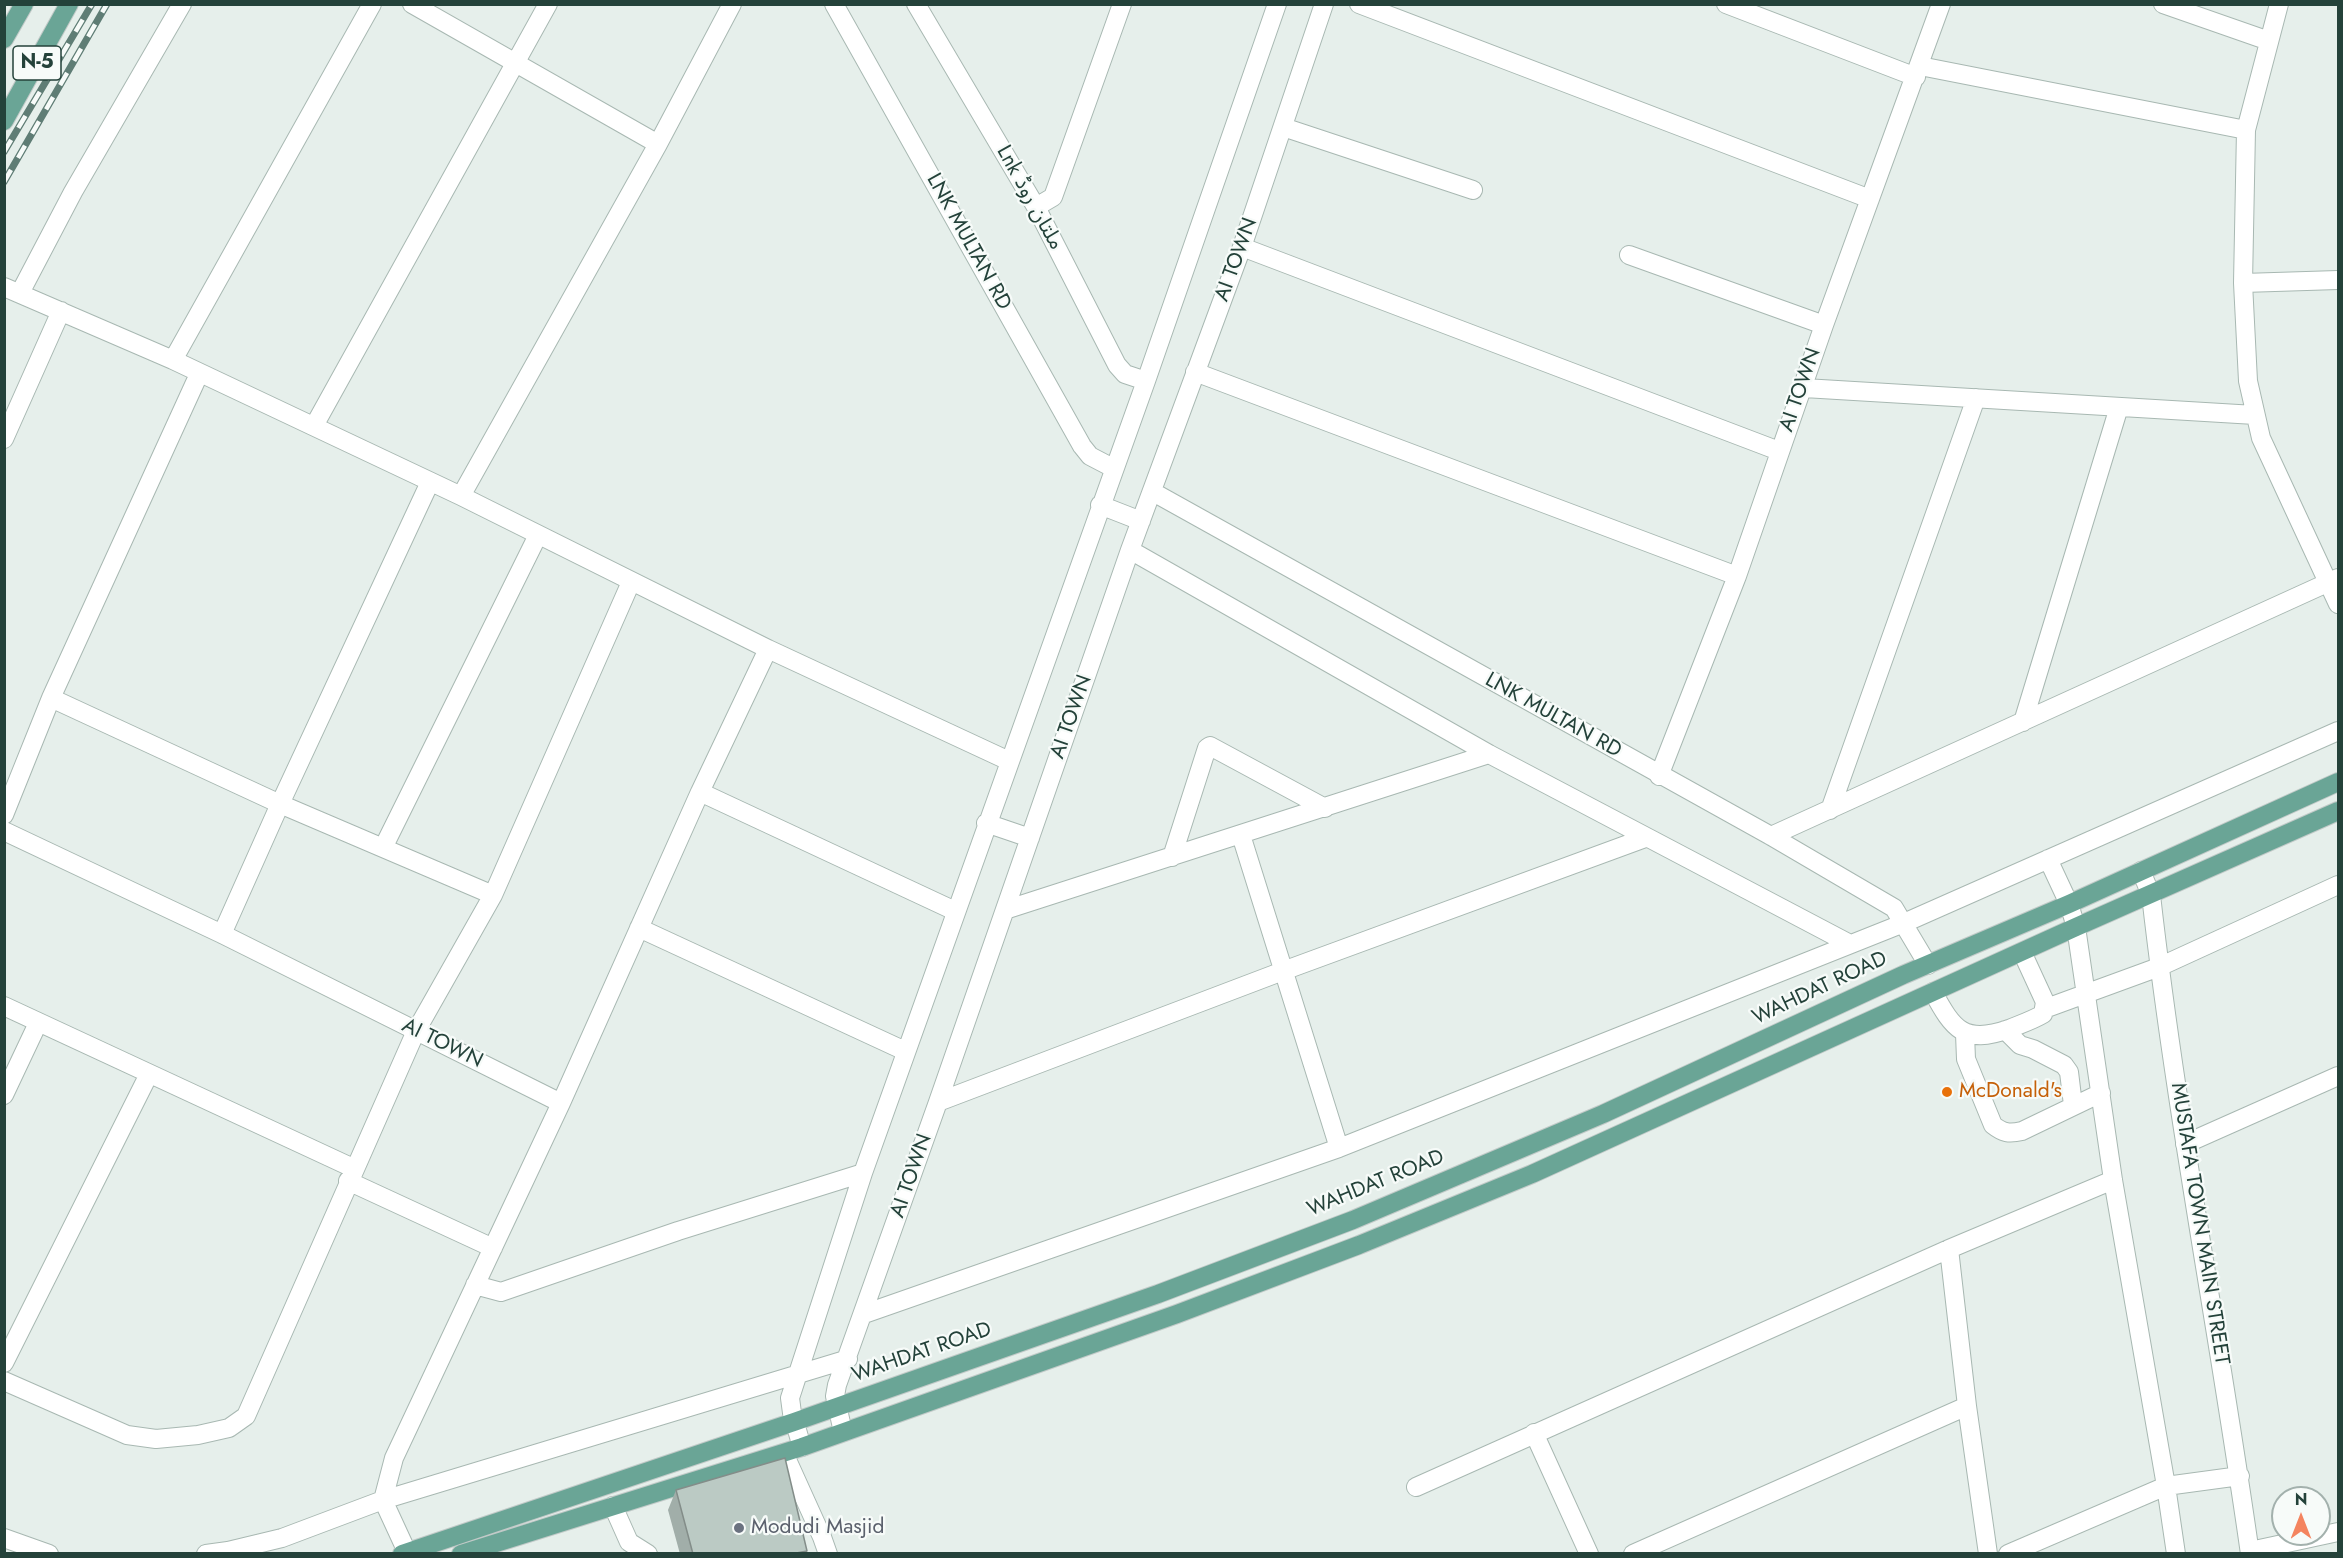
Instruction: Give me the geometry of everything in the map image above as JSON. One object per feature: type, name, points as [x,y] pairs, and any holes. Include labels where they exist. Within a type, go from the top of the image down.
[{"type":"main road","name":"N-5","points":[[4,39],[24,4]]},
{"type":"main road","name":"N-5","points":[[4,121],[69,4]]},
{"type":"main road","name":"WAHDAT ROAD","points":[[456,1548],[837,1406],[1158,1294],[1353,1220],[1603,1114],[1928,965],[2338,782]]},
{"type":"main road","name":"WAHDAT ROAD","points":[[404,1553],[456,1548],[613,1506],[793,1450],[1188,1310],[1370,1241],[1553,1165],[2076,927],[2338,811]]},
{"type":"street","points":[[182,4],[73,192],[12,290],[172,360],[314,426],[461,496],[768,649],[1009,761]]},
{"type":"street","points":[[172,360],[372,4]]},
{"type":"street","points":[[412,4],[658,144]]},
{"type":"street","points":[[314,426],[548,4]]},
{"type":"street","points":[[461,496],[658,144],[732,4]]},
{"type":"street","name":"LNK MULTAN RD","points":[[834,4],[1082,446],[1090,456],[1113,468]]},
{"type":"street","name":"Lnk ملتان روڈ","points":[[916,4],[1036,207],[1117,365],[1125,374],[1146,381]]},
{"type":"street","points":[[1036,207],[1053,197],[1122,4]]},
{"type":"street","points":[[828,1554],[793,1450],[794,1422],[790,1398],[863,1173],[1113,468],[1146,381],[1277,4]]},
{"type":"street","name":"AI TOWN","points":[[843,1432],[835,1392],[1130,550],[1242,247],[1324,4]]},
{"type":"street","points":[[1359,4],[1869,199]]},
{"type":"street","points":[[1726,4],[1918,72],[2246,130]]},
{"type":"street","name":"AI TOWN","points":[[1659,776],[1737,576],[1779,451],[1804,388],[1824,325],[1941,4]]},
{"type":"street","points":[[2163,4],[2269,41]]},
{"type":"street","points":[[2279,4],[2246,130],[2243,283],[2248,381],[2261,438],[2334,580],[2338,604]]},
{"type":"street","points":[[1283,127],[1473,190]]},
{"type":"street","points":[[1242,247],[1779,451]]},
{"type":"street","points":[[1629,255],[1824,325]]},
{"type":"street","points":[[2243,283],[2338,280]]},
{"type":"street","points":[[4,438],[61,311]]},
{"type":"street","points":[[1195,372],[1737,576]]},
{"type":"street","points":[[4,815],[51,698],[199,374]]},
{"type":"street","points":[[1804,388],[2255,415]]},
{"type":"street","points":[[1830,810],[1976,398]]},
{"type":"street","points":[[2023,722],[2119,407]]},
{"type":"street","points":[[222,934],[430,482]]},
{"type":"street","name":"LNK MULTAN RD","points":[[1153,492],[1659,776],[1771,836],[1894,908],[1928,965]]},
{"type":"street","points":[[1100,505],[1142,521]]},
{"type":"street","points":[[382,848],[538,535]]},
{"type":"street","points":[[1130,550],[1489,754],[1850,944]]},
{"type":"street","points":[[1771,836],[2334,580]]},
{"type":"street","points":[[4,1382],[127,1435],[156,1439],[198,1435],[229,1428],[246,1416],[416,1031],[493,895],[631,582]]},
{"type":"street","points":[[404,1553],[383,1500],[394,1458],[561,1103],[700,792],[768,649]]},
{"type":"street","points":[[51,698],[280,804],[493,895]]},
{"type":"street","points":[[864,1314],[1339,1148],[1904,923],[2338,731]]},
{"type":"street","points":[[1172,857],[1207,748],[1210,746],[1325,808]]},
{"type":"street","points":[[1005,910],[1489,754]]},
{"type":"street","points":[[700,792],[955,911]]},
{"type":"street","points":[[987,823],[1030,837]]},
{"type":"street","name":"AI TOWN","points":[[4,831],[222,934],[561,1103]]},
{"type":"street","points":[[1241,835],[1339,1148]]},
{"type":"street","points":[[938,1102],[1283,971],[1645,838]]},
{"type":"street","points":[[2048,859],[2069,904],[2076,927],[2113,1180],[2176,1554]]},
{"type":"street","name":"MUSTAFA TOWN MAIN STREET","points":[[2141,871],[2151,895],[2159,967],[2185,1144],[2240,1476],[2250,1552]]},
{"type":"street","points":[[2044,1009],[2159,967],[2338,885]]},
{"type":"street","points":[[639,928],[906,1051]]},
{"type":"street","points":[[1933,992],[1948,1019],[1965,1034],[1989,1036],[2034,1019],[2043,1014],[2046,1002],[2022,952]]},
{"type":"street","points":[[4,1006],[150,1074],[493,1248]]},
{"type":"street","points":[[4,1095],[39,1023]]},
{"type":"street","points":[[2005,1030],[2020,1045],[2064,1065],[2069,1072],[2073,1106]]},
{"type":"street","points":[[1965,1034],[1966,1059],[1993,1125],[2000,1131],[2010,1134],[2022,1131],[2101,1093]]},
{"type":"street","points":[[4,1363],[150,1074]]},
{"type":"street","points":[[2185,1144],[2338,1076]]},
{"type":"street","points":[[475,1285],[501,1292],[678,1231],[863,1173]]},
{"type":"street","points":[[1416,1487],[1534,1432],[1949,1249],[2113,1180]]},
{"type":"street","points":[[1949,1249],[1967,1406],[1988,1554]]},
{"type":"street","points":[[206,1554],[285,1546],[383,1500],[848,1359]]},
{"type":"street","points":[[1633,1554],[1967,1406]]},
{"type":"street","points":[[1534,1432],[1589,1554]]},
{"type":"street","points":[[2008,1554],[2166,1486],[2240,1476]]},
{"type":"street","points":[[613,1506],[629,1548],[648,1554]]},
{"type":"street","points":[[2250,1552],[2338,1532]]},
{"type":"street","points":[[4,1538],[49,1554]]},
{"type":"building","points":[[785,1458],[807,1551],[791,1554],[693,1554],[676,1490]]},
{"type":"railway","points":[[4,152],[92,4]]},
{"type":"railway","points":[[4,182],[107,4]]},
{"type":"place","name":"McDonald's","points":[[1947,1092]]},
{"type":"place","name":"Modudi Masjid","points":[[739,1528]]}]
